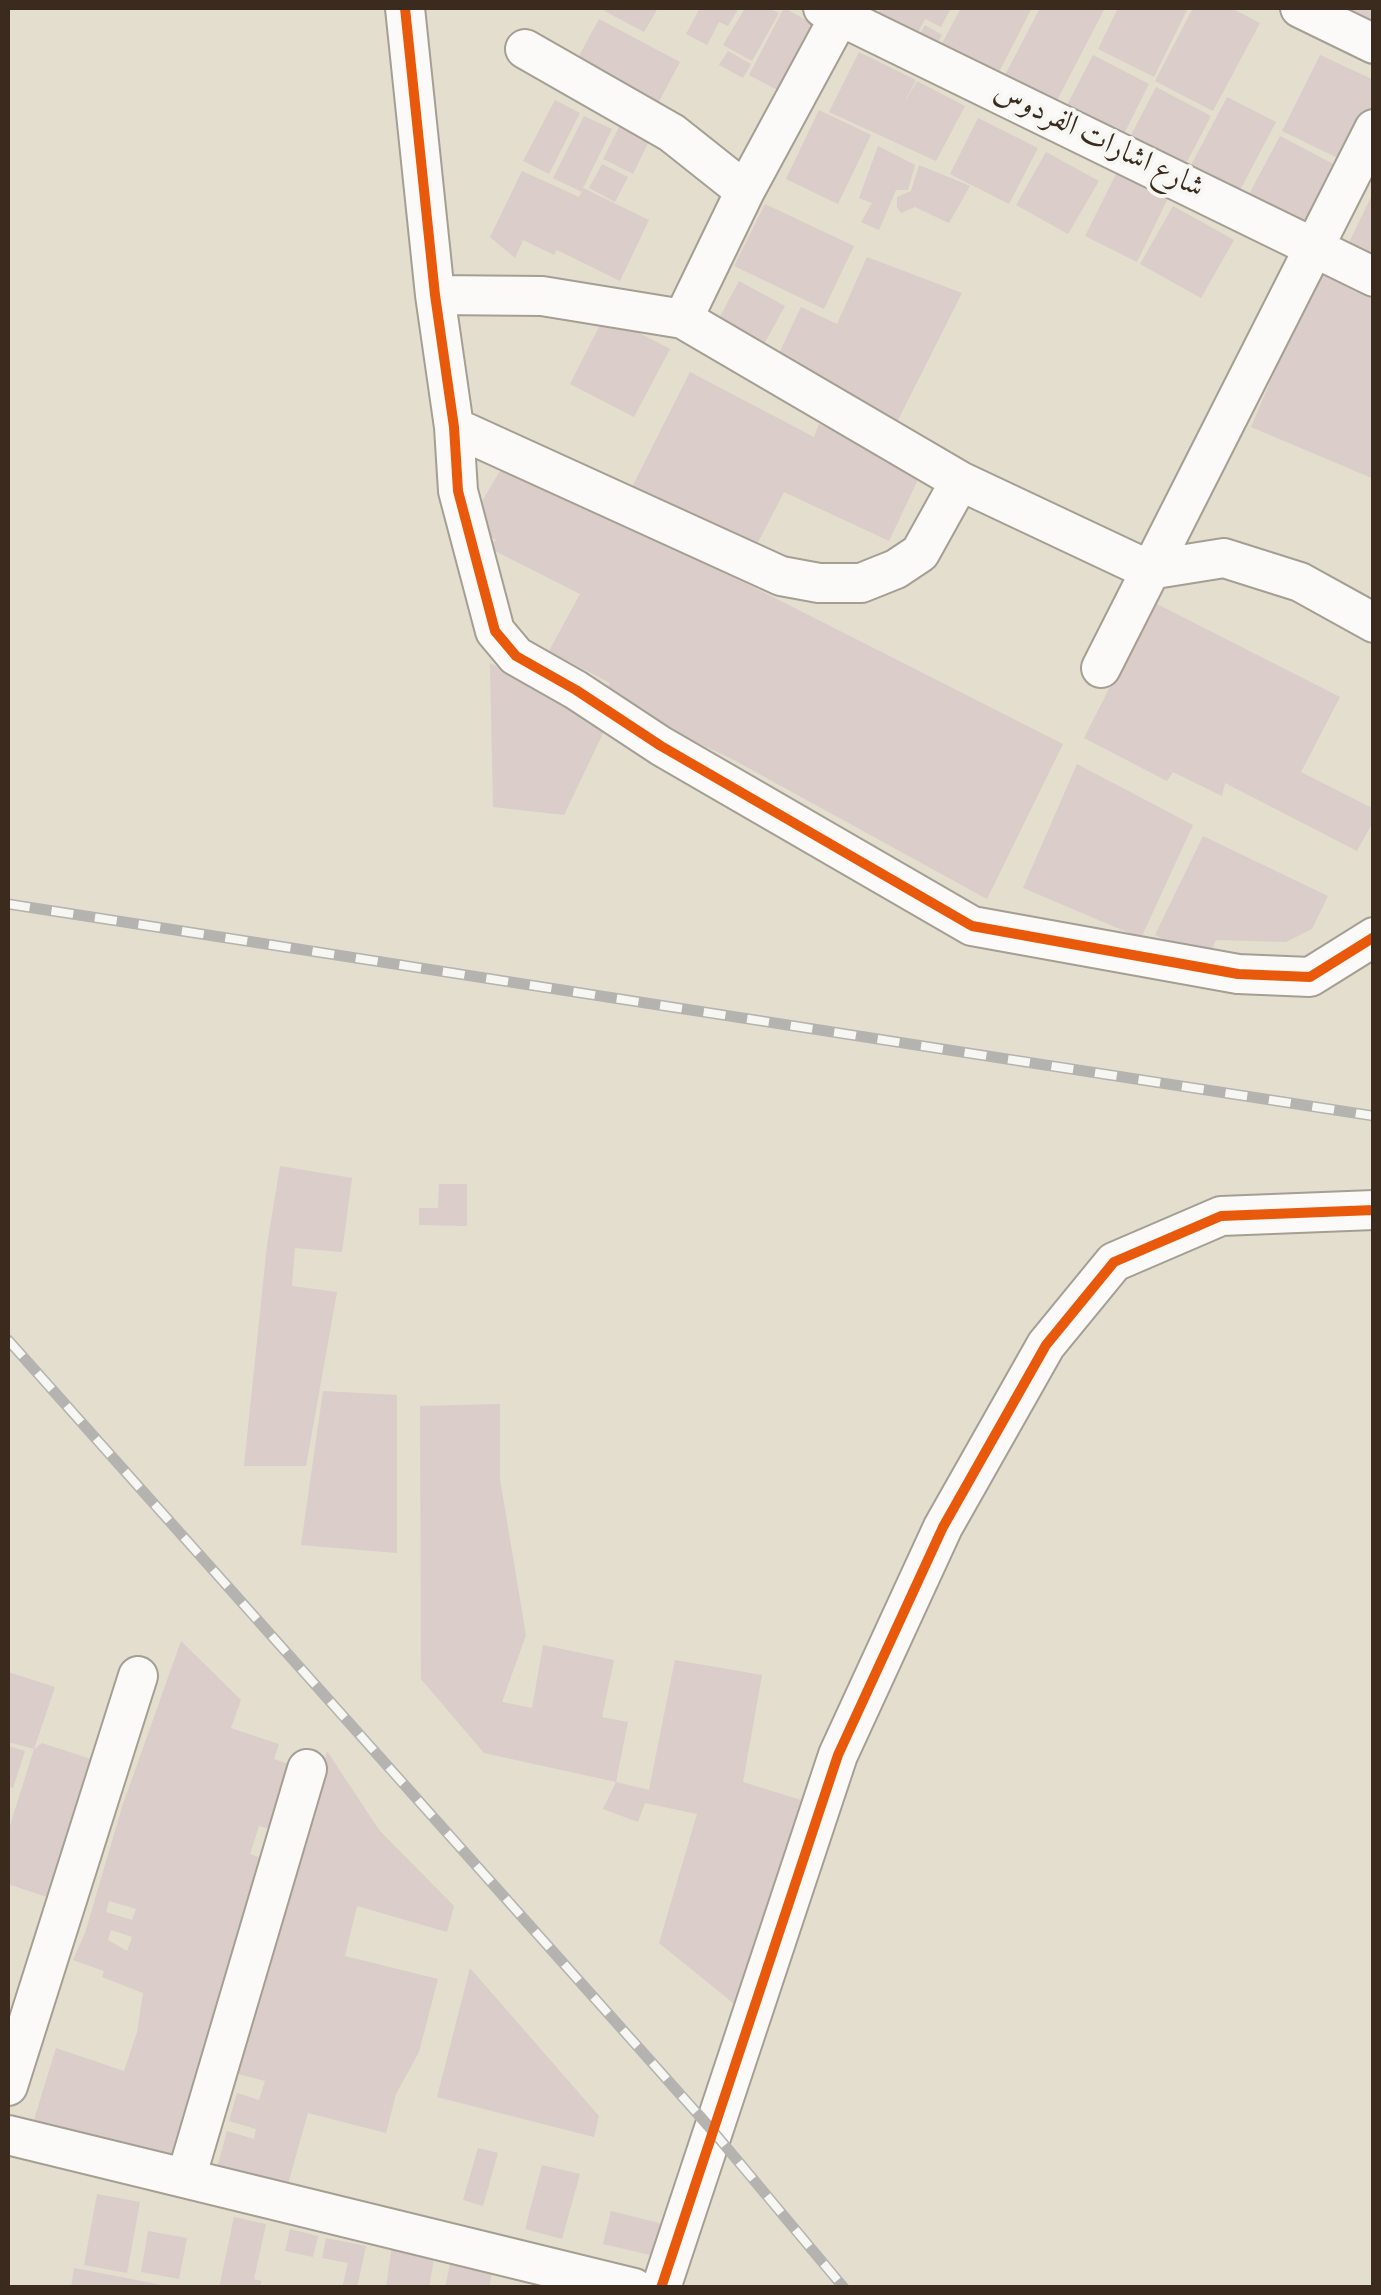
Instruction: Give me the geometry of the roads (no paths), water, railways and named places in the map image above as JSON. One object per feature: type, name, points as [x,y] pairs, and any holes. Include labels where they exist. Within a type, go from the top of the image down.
[{"type":"street","points":[[405,8],[435,295],[454,427],[458,491],[494,631],[516,656],[660,746],[972,926],[1238,974],[1310,978],[1374,936]]},
{"type":"street","points":[[1300,8],[1374,44]]},
{"type":"street","points":[[683,319],[836,10]]},
{"type":"street","name":"شارع اشارات الفردوس","points":[[836,10],[1374,277]]},
{"type":"street","points":[[525,49],[672,132],[745,190]]},
{"type":"street","points":[[1101,668],[1374,128]]},
{"type":"street","points":[[435,295],[542,296],[683,319],[960,481],[1149,570],[1224,558],[1300,582],[1374,623]]},
{"type":"street","points":[[454,427],[781,576],[818,583],[861,583],[920,554],[960,481]]},
{"type":"street","points":[[661,2288],[838,1755],[943,1527],[1046,1345],[1114,1262],[1221,1216],[1374,1210]]},
{"type":"street","points":[[8,2086],[138,1676]]},
{"type":"street","points":[[186,2178],[307,1769]]},
{"type":"street","points":[[8,2135],[634,2288]]},
{"type":"railway","points":[[8,904],[1374,1116]]},
{"type":"railway","points":[[8,1340],[712,2130],[844,2288]]}]
